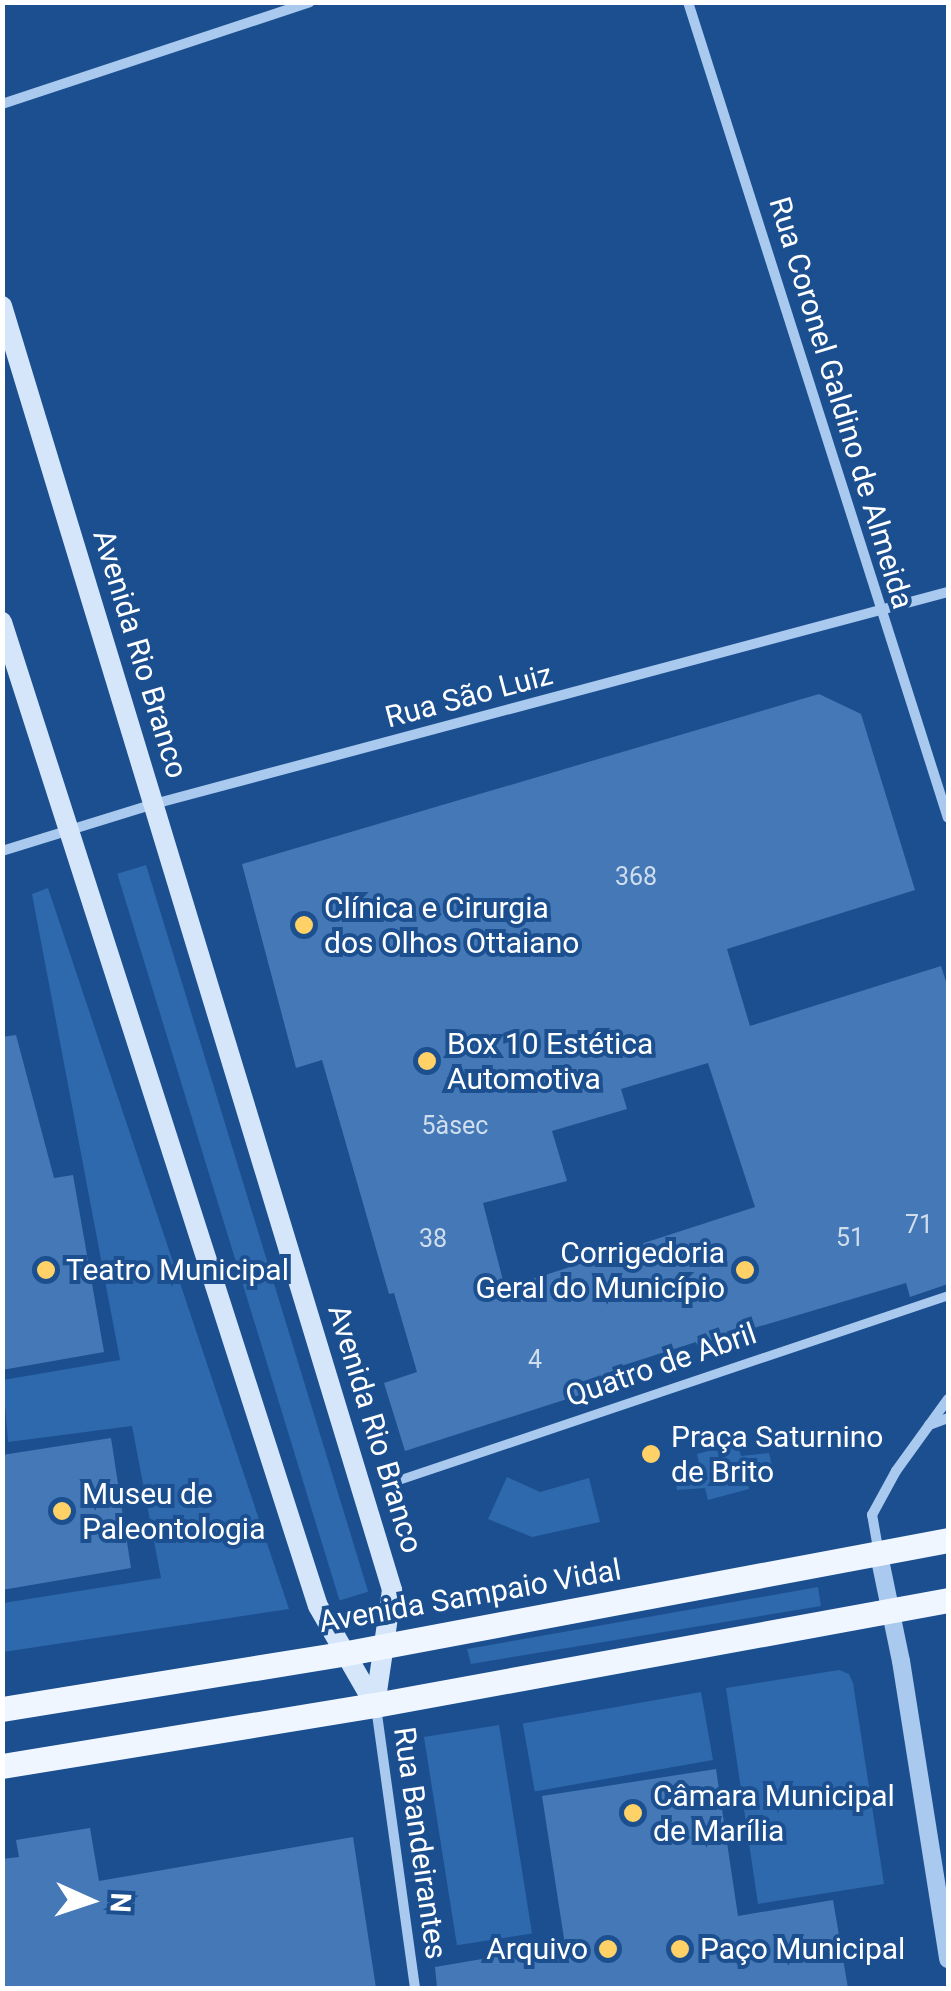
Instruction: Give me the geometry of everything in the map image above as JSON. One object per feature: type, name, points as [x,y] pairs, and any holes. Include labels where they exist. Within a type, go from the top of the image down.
[{"type":"main road","name":"Avenida Rio Branco","points":[[2,306],[392,1590],[388,1643],[375,1704]]},
{"type":"main road","points":[[2,622],[318,1606],[342,1654],[375,1704]]},
{"type":"main road","name":"Avenida Sampaio Vidal","points":[[2,1709],[342,1654],[948,1540]]},
{"type":"main road","points":[[2,1766],[375,1704],[948,1600]]},
{"type":"street","points":[[2,104],[310,2]]},
{"type":"street","name":"Rua Coronel Galdino de Almeida","points":[[688,2],[948,818]]},
{"type":"street","name":"Rua São Luiz","points":[[2,851],[154,804],[948,592]]},
{"type":"street","name":"Quatro de Abril","points":[[389,1483],[948,1295]]},
{"type":"street","points":[[948,1399],[872,1515],[948,1958]]},
{"type":"street","points":[[928,1425],[948,1418]]},
{"type":"street","name":"Rua Bandeirantes","points":[[375,1704],[415,1988]]},
{"type":"shaded area","points":[[146,865],[368,1592],[340,1601],[117,874]]},
{"type":"shaded area","points":[[48,888],[289,1609],[3,1652],[3,1603],[161,1578],[132,1426],[8,1442],[3,1380],[120,1360],[32,894]]},
{"type":"shaded area","points":[[737,1443],[741,1456],[769,1453],[772,1465],[747,1477],[749,1489],[708,1500],[705,1488],[677,1490],[675,1478],[700,1467],[697,1454]]},
{"type":"shaded area","points":[[507,1477],[540,1492],[589,1478],[600,1522],[532,1537],[488,1519]]},
{"type":"shaded area","points":[[818,1587],[821,1606],[471,1664],[467,1649]]},
{"type":"shaded area","points":[[839,1670],[849,1674],[853,1683],[884,1884],[758,1904],[726,1688]]},
{"type":"shaded area","points":[[701,1692],[713,1760],[535,1791],[523,1723]]},
{"type":"shaded area","points":[[499,1725],[532,1933],[457,1945],[424,1737]]},
{"type":"building","points":[[819,694],[861,714],[915,890],[727,949],[750,1026],[941,966],[948,988],[948,1284],[910,1297],[906,1283],[697,1345],[696,1342],[618,1367],[623,1381],[405,1451],[384,1383],[417,1372],[394,1293],[389,1294],[322,1060],[296,1068],[242,864]],"holes":[[[708,1063],[755,1207],[505,1288],[483,1203],[567,1181],[552,1131],[627,1109],[621,1089]]]},
{"type":"building","name":"Teatro Municipal","points":[[16,1035],[54,1178],[73,1175],[104,1352],[2,1370],[2,1037]]},
{"type":"building","name":"Museu de Paleontologia","points":[[111,1438],[131,1568],[2,1590],[2,1455]]},
{"type":"building","points":[[716,1769],[738,1916],[833,1900],[848,1988],[437,1988],[435,1967],[565,1945],[542,1796]]},
{"type":"building","points":[[90,1828],[99,1881],[353,1837],[376,1988],[2,1988],[2,1859],[19,1857],[16,1840]]},
{"type":"place","name":"Clínica e Cirurgia dos Olhos Ottaiano","points":[[304,925]]},
{"type":"place","name":"Box 10 Estética Automotiva","points":[[427,1061]]},
{"type":"place","name":"Teatro Municipal","points":[[46,1270]]},
{"type":"place","name":"Corrigedoria Geral do Município","points":[[745,1270]]},
{"type":"place","name":"Praça Saturnino de Brito","points":[[651,1454]]},
{"type":"place","name":"Museu de Paleontologia","points":[[62,1511]]},
{"type":"place","name":"Câmara Municipal de Marília","points":[[633,1813]]},
{"type":"place","name":"Arquivo","points":[[608,1949]]},
{"type":"place","name":"Paço Municipal","points":[[680,1949]]}]
